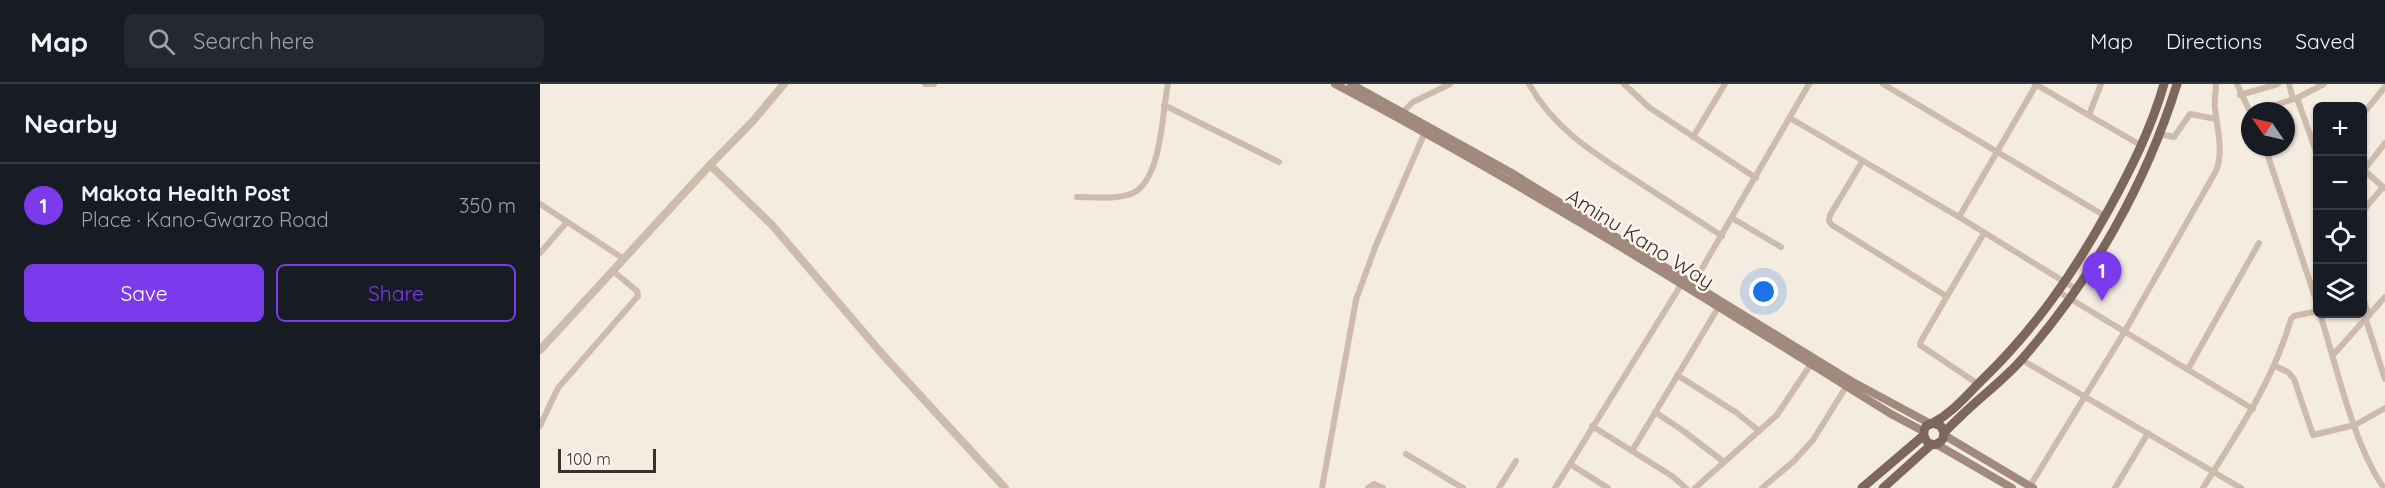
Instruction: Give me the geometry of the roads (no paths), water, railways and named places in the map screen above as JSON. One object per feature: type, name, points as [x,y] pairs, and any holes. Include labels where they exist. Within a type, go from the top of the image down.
[{"type":"main road","name":"Aminu Kano Way","points":[[1335,84],[1425,132],[1442,138]]},
{"type":"main road","name":"Aminu Kano Way","points":[[1351,84],[1403,112],[1442,138],[1535,187],[1667,272],[1694,284],[1846,387],[1927,428]]},
{"type":"main road","points":[[1862,488],[1927,428],[1951,411],[2034,326],[2090,246],[2142,146],[2164,84]]},
{"type":"main road","points":[[1883,488],[1934,444],[1941,441],[1944,434],[2022,360],[2076,290],[2130,200],[2160,134],[2177,84]]},
{"type":"main road","name":"Aminu Kano Way","points":[[1667,272],[1681,285],[1718,308],[1851,381],[1927,428]]},
{"type":"main road","points":[[1927,428],[1941,426],[1944,434],[2031,487]]},
{"type":"main road","points":[[1927,428],[1926,441],[2012,488]]},
{"type":"street","points":[[540,350],[753,121],[784,84]]},
{"type":"street","points":[[925,84],[934,84]]},
{"type":"street","points":[[1077,197],[1133,194],[1143,185],[1155,157],[1161,133],[1168,84]]},
{"type":"street","points":[[1403,112],[1413,102],[1450,84]]},
{"type":"street","points":[[1529,84],[1537,99],[1557,122],[1583,146],[1722,236]]},
{"type":"street","points":[[1624,84],[1650,108],[1756,178]]},
{"type":"street","points":[[1693,137],[1725,84]]},
{"type":"street","points":[[1694,284],[1809,84]]},
{"type":"street","points":[[1883,84],[2105,216]]},
{"type":"street","points":[[2089,115],[2102,84]]},
{"type":"street","points":[[2031,487],[2125,332],[2216,171],[2220,150],[2215,106],[2216,84]]},
{"type":"street","points":[[2237,84],[2244,102]]},
{"type":"street","points":[[2240,95],[2278,84]]},
{"type":"street","points":[[2289,84],[2318,156]]},
{"type":"street","points":[[2286,102],[2324,84]]},
{"type":"street","points":[[1959,217],[2035,85],[2142,146]]},
{"type":"street","points":[[2367,109],[2385,87]]},
{"type":"street","points":[[1164,105],[1279,162]]},
{"type":"street","points":[[2160,134],[2174,137],[2190,114],[2216,119]]},
{"type":"street","points":[[1790,118],[1959,217],[2076,290]]},
{"type":"street","points":[[1322,488],[1356,300],[1376,245],[1425,132]]},
{"type":"street","points":[[2367,164],[2385,143]]},
{"type":"street","points":[[2268,156],[2313,291]]},
{"type":"street","points":[[1862,162],[1830,215],[1829,221],[1946,296]]},
{"type":"street","points":[[710,165],[772,225],[1000,486]]},
{"type":"street","points":[[2364,210],[2384,188],[2367,173]]},
{"type":"street","points":[[540,204],[624,259]]},
{"type":"street","points":[[1732,218],[1781,247]]},
{"type":"street","points":[[540,253],[567,222]]},
{"type":"street","points":[[1978,384],[1920,345],[1984,233]]},
{"type":"street","points":[[2188,369],[2259,243]]},
{"type":"street","points":[[540,426],[558,388],[638,295],[637,291],[613,271]]},
{"type":"street","points":[[1555,488],[1681,285]]},
{"type":"street","points":[[2059,292],[2253,409]]},
{"type":"street","points":[[2333,355],[2385,297]]},
{"type":"street","points":[[1632,451],[1718,308]]},
{"type":"street","points":[[2203,488],[2253,409],[2275,366],[2291,319],[2294,316],[2313,313]]},
{"type":"street","points":[[2367,314],[2385,380]]},
{"type":"street","points":[[2321,318],[2355,425],[2374,475],[2384,488]]},
{"type":"street","points":[[2379,358],[2385,353]]},
{"type":"street","points":[[2022,360],[2241,488]]},
{"type":"street","points":[[1695,488],[1777,415],[1811,364]]},
{"type":"street","points":[[2275,366],[2288,372],[2294,379],[2312,434],[2355,425],[2385,408]]},
{"type":"street","points":[[1677,375],[1737,413],[1759,431]]},
{"type":"street","points":[[1762,488],[1794,461],[1813,440],[1846,387]]},
{"type":"street","points":[[1655,412],[1724,462]]},
{"type":"street","points":[[1592,426],[1672,476],[1686,488]]},
{"type":"street","points":[[2115,488],[2148,433]]},
{"type":"street","points":[[1406,454],[1463,488]]},
{"type":"street","points":[[1499,488],[1516,461]]},
{"type":"street","points":[[1570,464],[1608,488]]},
{"type":"street","points":[[1368,488],[1374,484],[1383,488]]},
{"type":"place","name":"Makota Health Post","points":[[2102,301]]}]
